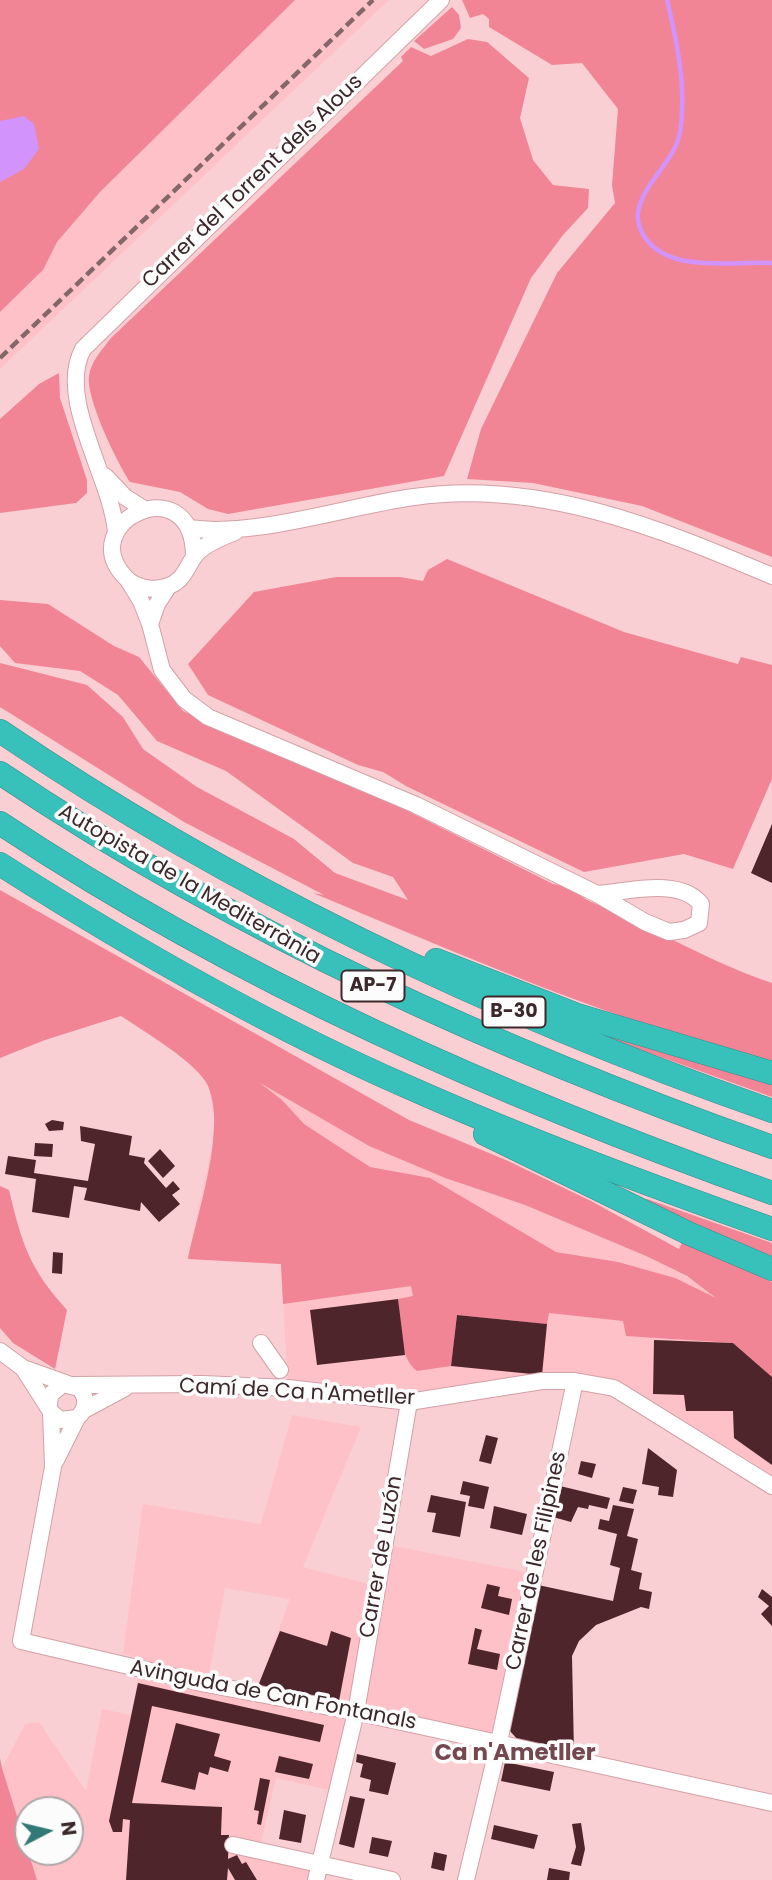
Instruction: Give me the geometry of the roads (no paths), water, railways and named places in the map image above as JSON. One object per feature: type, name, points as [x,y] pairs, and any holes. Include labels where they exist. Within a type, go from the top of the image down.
[{"type":"highway","name":"B-30","points":[[0,731],[91,790],[264,891],[493,1003],[600,1048],[772,1111]]},
{"type":"highway","name":"Autopista de la Mediterrània","points":[[0,773],[86,828],[210,901],[355,977],[532,1057],[772,1147]]},
{"type":"highway","name":"Autopista de la Mediterrània","points":[[0,824],[157,921],[397,1044],[531,1102],[772,1193]]},
{"type":"highway","points":[[0,864],[143,951],[406,1087],[772,1228]]},
{"type":"highway","points":[[264,891],[564,1010],[667,1045],[772,1073]]},
{"type":"highway","points":[[295,1031],[430,1107],[690,1234],[772,1269]]},
{"type":"street","name":"Carrer del Torrent dels Alous","points":[[101,471],[79,407],[75,370],[77,360],[90,340],[441,0]]},
{"type":"street","points":[[101,471],[125,497],[144,509],[169,510],[189,528],[244,528],[413,497],[453,492],[493,493],[614,514],[663,530],[772,576]]},
{"type":"street","points":[[101,471],[116,533],[114,558],[141,601],[162,670],[184,699],[208,717],[416,805],[669,932],[684,930],[699,923],[701,904],[692,893],[670,888],[597,894]]},
{"type":"street","points":[[116,533],[123,522],[144,509]]},
{"type":"street","points":[[189,528],[194,555]]},
{"type":"street","points":[[128,580],[140,587],[155,590],[168,587],[180,580],[194,555],[220,538],[244,528]]},
{"type":"street","points":[[150,624],[157,604],[168,587]]},
{"type":"street","points":[[261,1343],[280,1370]]},
{"type":"street","name":"Camí de Ca n'Ametller","points":[[0,1351],[23,1368],[71,1385],[127,1387],[203,1384],[288,1388],[409,1402],[542,1381],[575,1381],[614,1388],[772,1486]]},
{"type":"street","name":"Camí de Ca n'Ametller","points":[[23,1368],[50,1409]]},
{"type":"street","name":"Carrer de les Filipines","points":[[466,1880],[499,1742],[575,1381]]},
{"type":"street","points":[[71,1385],[85,1398],[81,1414],[70,1427],[53,1467],[50,1409],[53,1390],[71,1385]]},
{"type":"street","name":"Camí de Ca n'Ametller","points":[[81,1414],[127,1387]]},
{"type":"street","name":"Carrer de Luzón","points":[[318,1872],[356,1712],[409,1402]]},
{"type":"street","points":[[50,1409],[60,1420],[81,1414]]},
{"type":"street","name":"Avinguda de Can Fontanals","points":[[53,1467],[22,1641],[219,1687],[356,1712],[772,1803]]},
{"type":"street","points":[[233,1845],[318,1872],[391,1880]]},
{"type":"waterway","points":[[667,0],[682,82],[682,115],[678,140],[640,203],[638,219],[641,230],[655,248],[684,261],[720,264],[772,263]]},
{"type":"railway","points":[[0,358],[373,0]]},
{"type":"district","name":"Ca n'Ametller","points":[[515,1754]]}]
